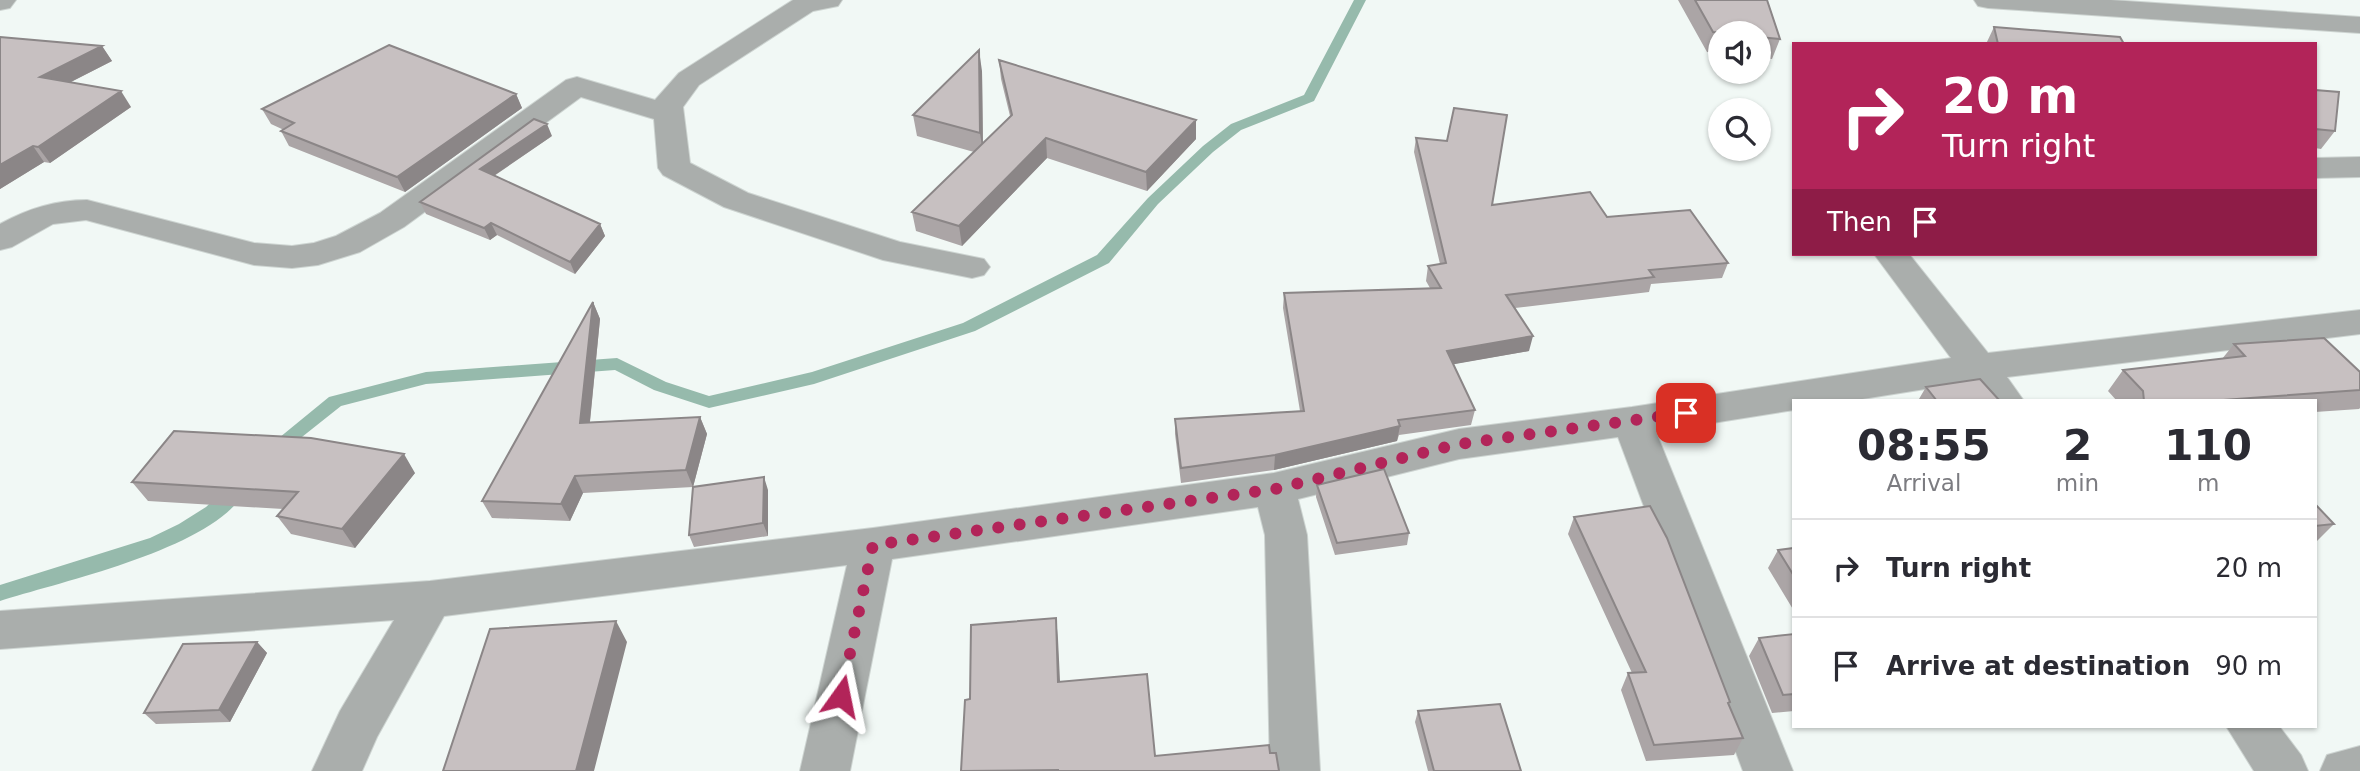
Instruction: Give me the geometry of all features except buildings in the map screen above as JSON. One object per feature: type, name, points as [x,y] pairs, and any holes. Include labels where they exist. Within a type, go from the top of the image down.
[{"type":"street","points":[[0,239],[38,218],[66,209],[87,210],[254,254],[292,257],[318,254],[348,244],[392,220],[577,86],[658,111],[668,106],[689,79],[804,5],[828,0]]},
{"type":"street","points":[[1988,0],[2360,25]]},
{"type":"street","points":[[2178,13],[2199,42]]},
{"type":"street","points":[[668,106],[674,168],[749,204],[895,252],[972,267]]},
{"type":"street","points":[[2317,168],[2360,167]]},
{"type":"street","points":[[1893,256],[2003,399]]},
{"type":"street","points":[[1,631],[430,599],[873,545],[1275,489],[1459,444],[1633,421],[1979,367],[2360,322]]},
{"type":"street","points":[[1633,421],[1768,771]]},
{"type":"street","points":[[1275,489],[1286,535],[1295,771]]},
{"type":"street","points":[[825,771],[873,545]]},
{"type":"street","points":[[337,771],[357,726],[430,599]]},
{"type":"street","points":[[2251,728],[2283,771]]},
{"type":"street","points":[[2345,771],[2360,769]]},
{"type":"waterway","points":[[272,451],[335,401],[426,378],[617,364],[660,386],[709,402],[814,378],[969,327],[1103,259],[1153,201],[1208,149],[1236,127],[1309,98],[1360,0]]},
{"type":"waterway","points":[[0,593],[157,544],[186,530],[213,512],[237,490]]},
{"type":"route","points":[[841,696],[873,545],[1275,489],[1459,444],[1686,413]]}]
